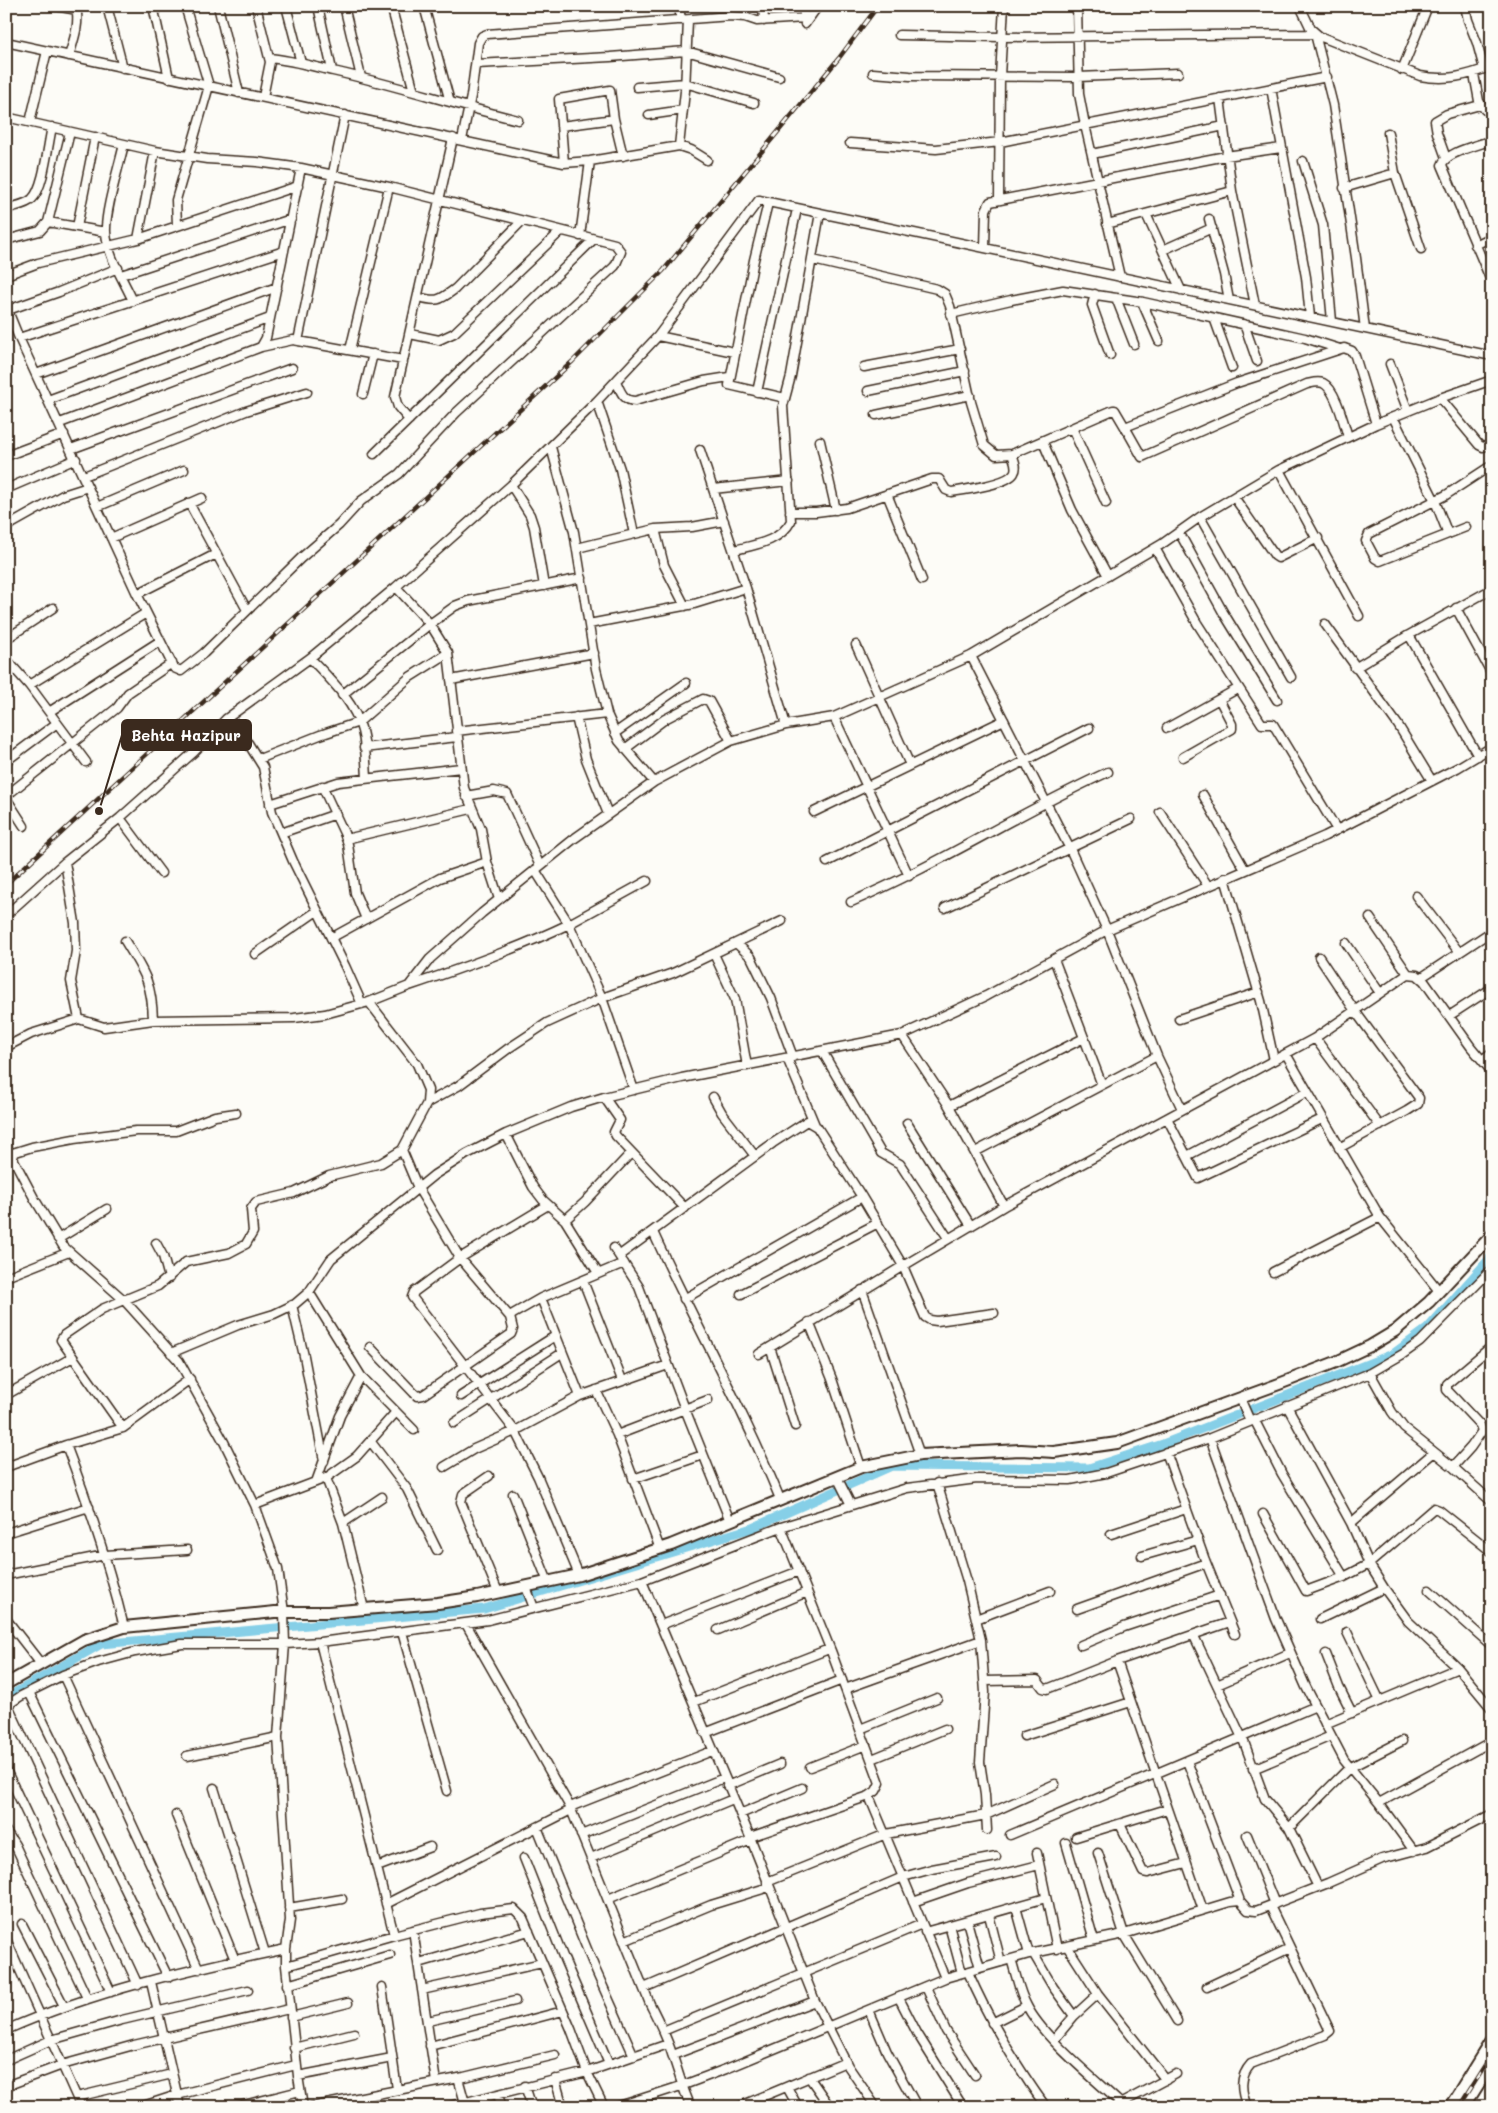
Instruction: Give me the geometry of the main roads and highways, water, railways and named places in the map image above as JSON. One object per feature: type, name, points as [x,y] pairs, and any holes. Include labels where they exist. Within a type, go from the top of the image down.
[{"type":"highway","points":[[1451,2107],[1492,2041]]},
{"type":"highway","points":[[1463,2107],[1488,2078],[1492,2061]]},
{"type":"waterway","points":[[6,1698],[101,1644],[484,1609],[752,1528],[892,1466],[1089,1468],[1163,1444],[1393,1354],[1427,1329],[1492,1256]]},
{"type":"railway","points":[[6,884],[573,361],[663,271],[839,58],[878,6]]},
{"type":"railway","points":[[1459,2107],[1492,2055]]},
{"type":"place","name":"Behta Hazipur","points":[[99,811]]}]
